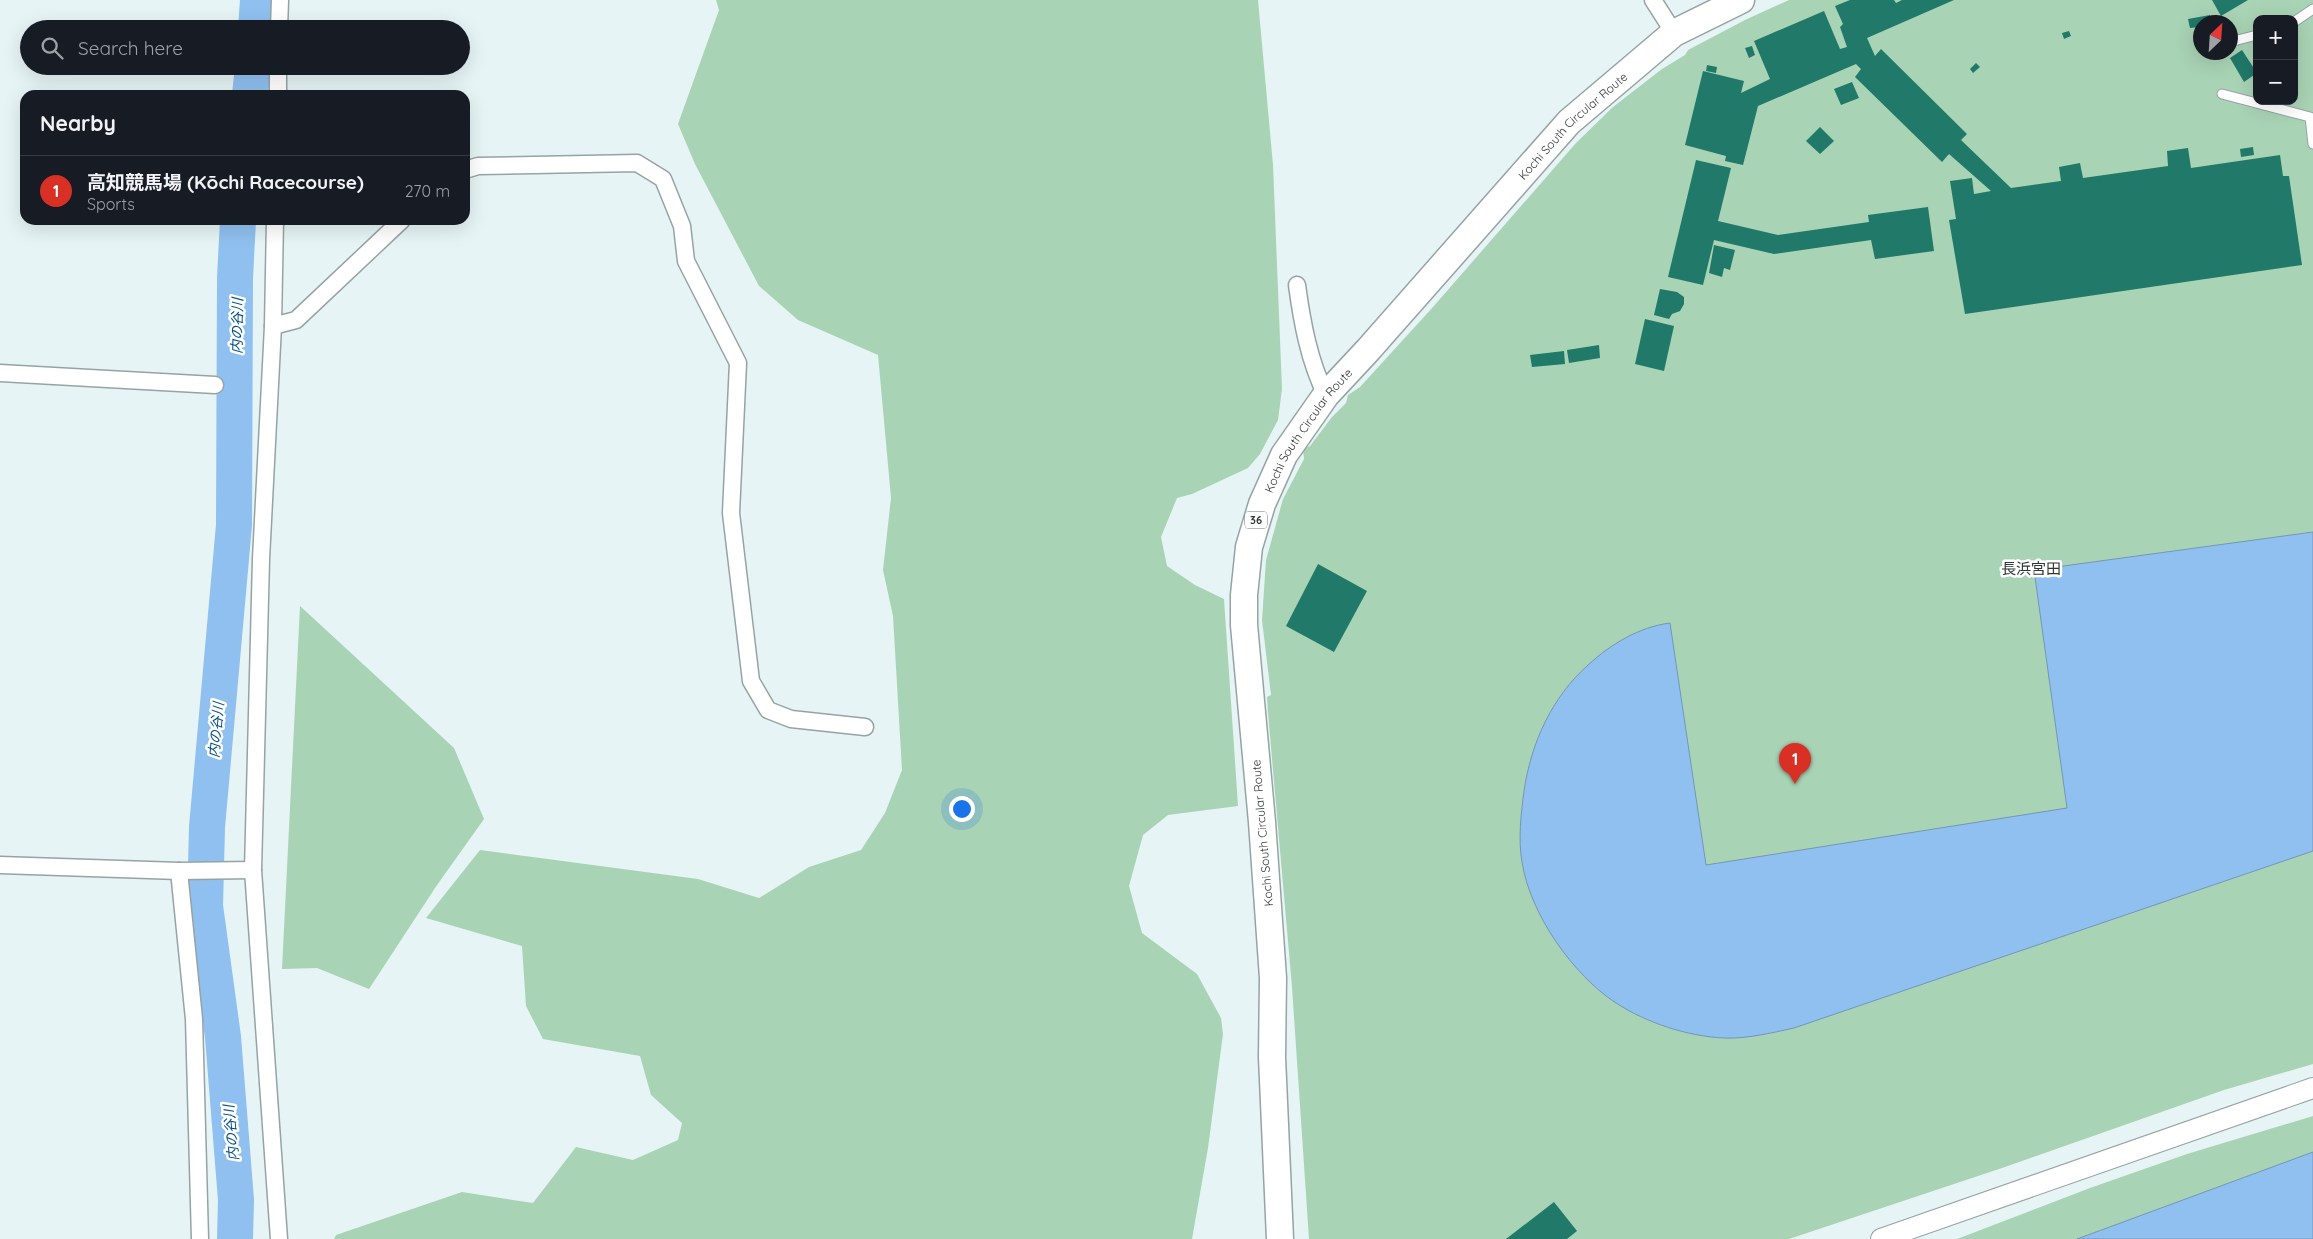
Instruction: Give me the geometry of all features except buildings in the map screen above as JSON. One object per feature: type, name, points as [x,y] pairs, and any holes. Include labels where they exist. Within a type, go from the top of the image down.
[{"type":"main road","name":"Kochi South Circular Route","points":[[1280,1239],[1272,1057],[1273,978],[1262,822],[1249,694],[1244,595],[1249,547],[1262,504],[1284,455],[1326,394],[1368,350],[1569,122],[1674,33],[1741,0]]},
{"type":"street","points":[[279,20],[280,0]]},
{"type":"street","points":[[1653,0],[1674,33]]},
{"type":"street","points":[[278,75],[278,90]]},
{"type":"street","points":[[470,168],[478,166],[637,163],[663,179],[682,226],[686,261],[738,363],[731,513],[751,682],[768,710],[791,719],[865,727]]},
{"type":"street","points":[[275,225],[273,326],[246,871],[278,1239]]},
{"type":"street","points":[[273,326],[296,320],[397,225]]},
{"type":"street","points":[[1297,285],[1302,321],[1319,381],[1326,394]]},
{"type":"street","points":[[0,373],[215,385]]},
{"type":"street","points":[[0,865],[246,871]]},
{"type":"street","points":[[183,870],[194,1019],[200,1239]]},
{"type":"street","points":[[1881,1239],[2313,1088]]},
{"type":"lane","points":[[2298,19],[2313,9]]},
{"type":"lane","points":[[2238,40],[2253,36]]},
{"type":"lane","points":[[2222,94],[2310,117],[2313,144]]},
{"type":"green space","points":[[716,0],[1258,0],[1273,165],[1282,389],[1278,420],[1260,454],[1248,468],[1192,494],[1177,498],[1161,537],[1167,566],[1195,585],[1224,599],[1238,806],[1168,815],[1143,835],[1129,886],[1142,933],[1197,974],[1221,1018],[1223,1034],[1208,1148],[1192,1239],[334,1239],[336,1235],[462,1192],[533,1203],[576,1147],[633,1160],[678,1140],[682,1123],[651,1095],[640,1056],[543,1039],[526,1006],[522,946],[426,918],[480,850],[698,879],[759,898],[809,867],[861,850],[885,813],[902,770],[893,616],[883,570],[891,498],[878,355],[798,320],[759,286],[695,164],[678,124],[719,10]]},
{"type":"green space","points":[[1789,0],[2313,0],[2313,1064],[2224,1090],[2005,1167],[1789,1239],[1309,1239],[1292,987],[1268,713],[1267,697],[1271,695],[1262,620],[1266,560],[1283,499],[1304,459],[1303,449],[1310,446],[1332,417],[1346,403],[1348,395],[1360,387],[1433,307],[1576,143],[1613,107],[1662,69],[1685,55],[1688,50],[1745,20]]},
{"type":"green space","points":[[300,606],[454,748],[484,819],[435,888],[369,989],[317,968],[282,969]]},
{"type":"green space","points":[[2313,1116],[2313,1159],[2136,1239],[1957,1239],[2090,1188],[2187,1154]]},
{"type":"water","points":[[2313,532],[2313,851],[1794,1028],[1741,1038],[1709,1037],[1681,1031],[1641,1017],[1616,1003],[1600,991],[1569,960],[1556,942],[1534,902],[1522,862],[1520,835],[1527,773],[1538,738],[1554,706],[1575,678],[1606,650],[1636,633],[1647,628],[1670,623],[1706,865],[2067,808],[2034,570]]},
{"type":"water","points":[[2313,1152],[2313,1239],[2077,1239]]},
{"type":"waterway","name":"内の谷川","points":[[257,20],[258,0]]},
{"type":"waterway","name":"内の谷川","points":[[251,90],[252,75]]},
{"type":"waterway","name":"内の谷川","points":[[235,1239],[236,1200],[223,1037],[205,906],[207,827],[234,525],[235,278],[238,225]]},
{"type":"place","name":"高知競馬場 (Kōchi Racecourse)","points":[[1795,784]]},
{"type":"district","name":"長浜宮田","points":[[2031,568]]}]
